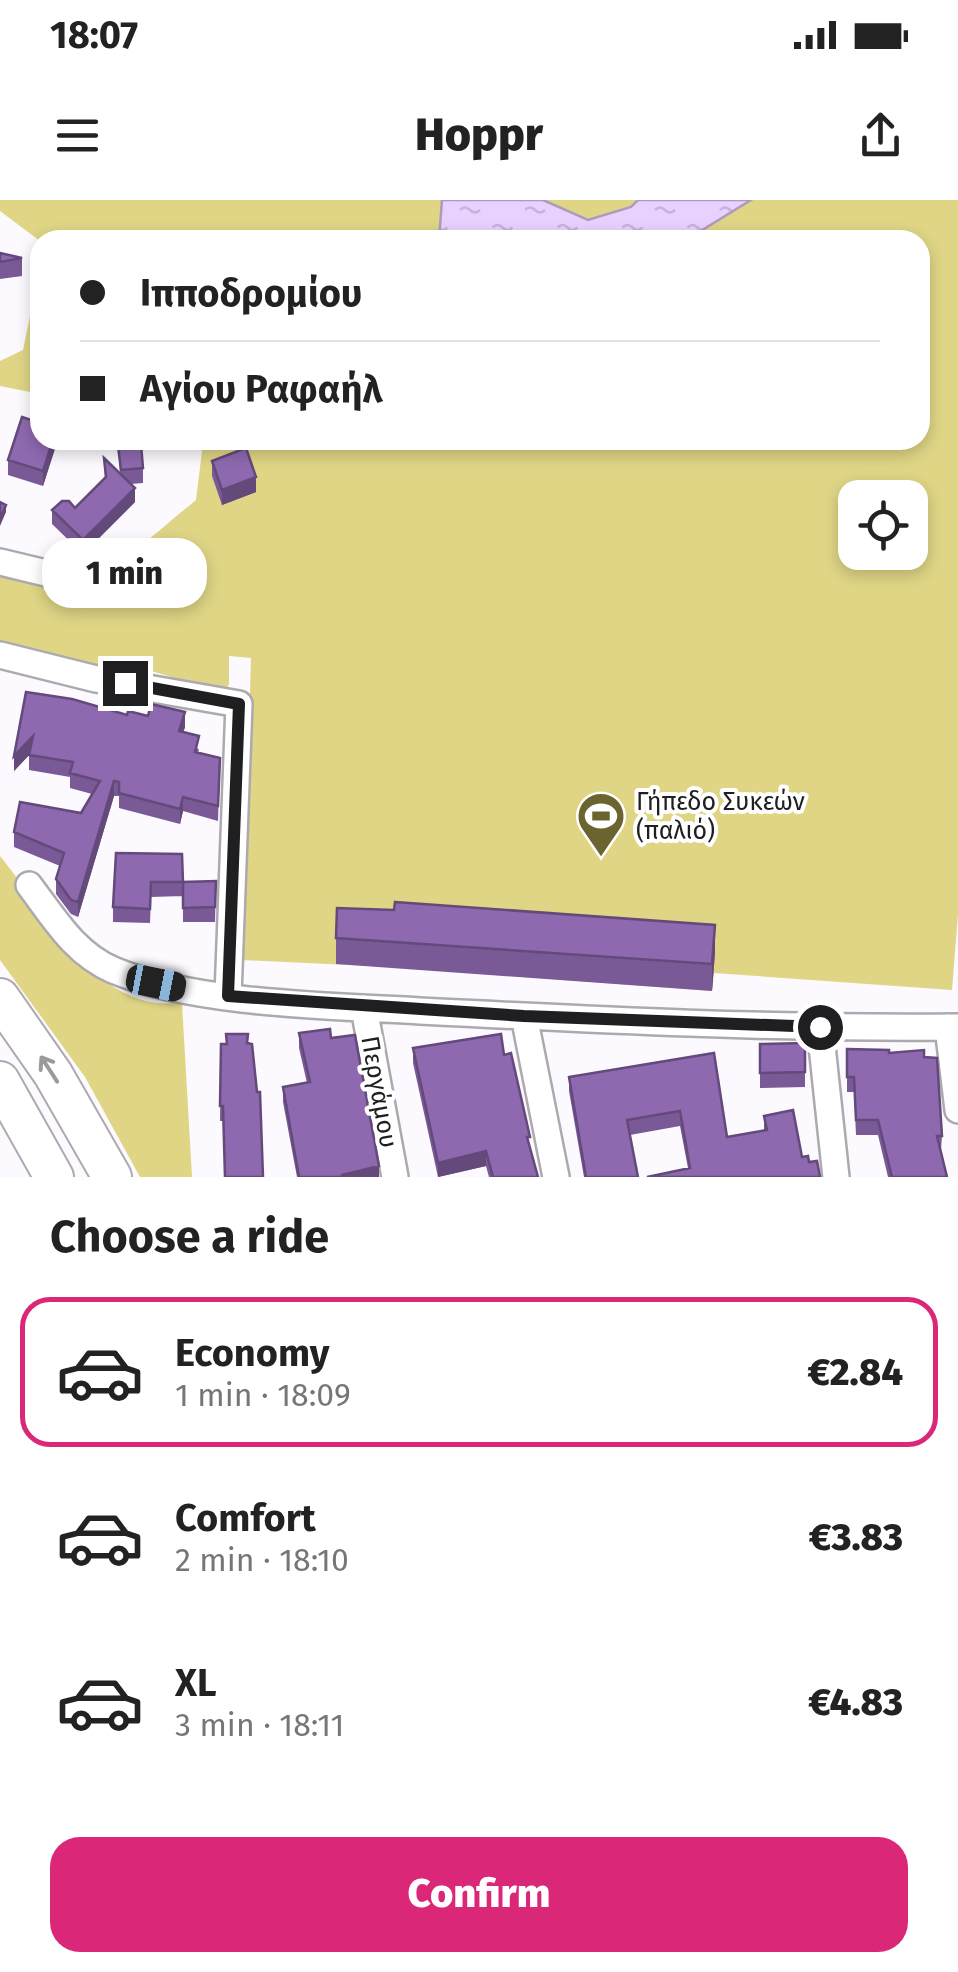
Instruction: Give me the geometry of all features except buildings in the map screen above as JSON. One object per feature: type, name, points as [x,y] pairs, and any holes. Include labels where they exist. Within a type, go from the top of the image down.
[{"type":"highway","points":[[0,998],[53,1074],[112,1177]]},
{"type":"highway","points":[[0,1081],[54,1177]]},
{"type":"street","points":[[0,562],[66,574]]},
{"type":"street","points":[[0,655],[96,679],[239,704],[228,996]]},
{"type":"street","points":[[29,885],[68,938],[98,962],[156,983],[228,996],[524,1016],[820,1027],[953,1027],[958,1110]]},
{"type":"street","name":"Περγάμου","points":[[364,1008],[395,1177]]},
{"type":"street","points":[[524,1016],[556,1177]]},
{"type":"street","points":[[820,1027],[836,1177]]},
{"type":"shaded area","points":[[0,200],[958,200],[958,914],[952,990],[714,973],[712,991],[242,960],[251,658],[229,656],[229,685],[222,692],[141,668],[86,668],[0,644],[0,570],[83,571],[108,565],[131,552],[196,500],[202,450],[930,450],[930,230],[30,230],[30,234],[0,211]]},
{"type":"shaded area","points":[[30,316],[30,392],[0,386],[0,361],[23,350]]},
{"type":"shaded area","points":[[0,856],[65,943],[103,980],[126,994],[151,1002],[182,1003],[192,1177],[140,1177],[85,1077],[0,960]]},
{"type":"water","points":[[442,200],[543,200],[588,220],[631,207],[638,200],[751,200],[702,230],[440,230]]},
{"type":"place","name":"Γήπεδο Συκεών (παλιό)","points":[[601,858]]},
{"type":"route","points":[[125,683],[239,704],[228,996],[364,1008],[820,1027]]}]
